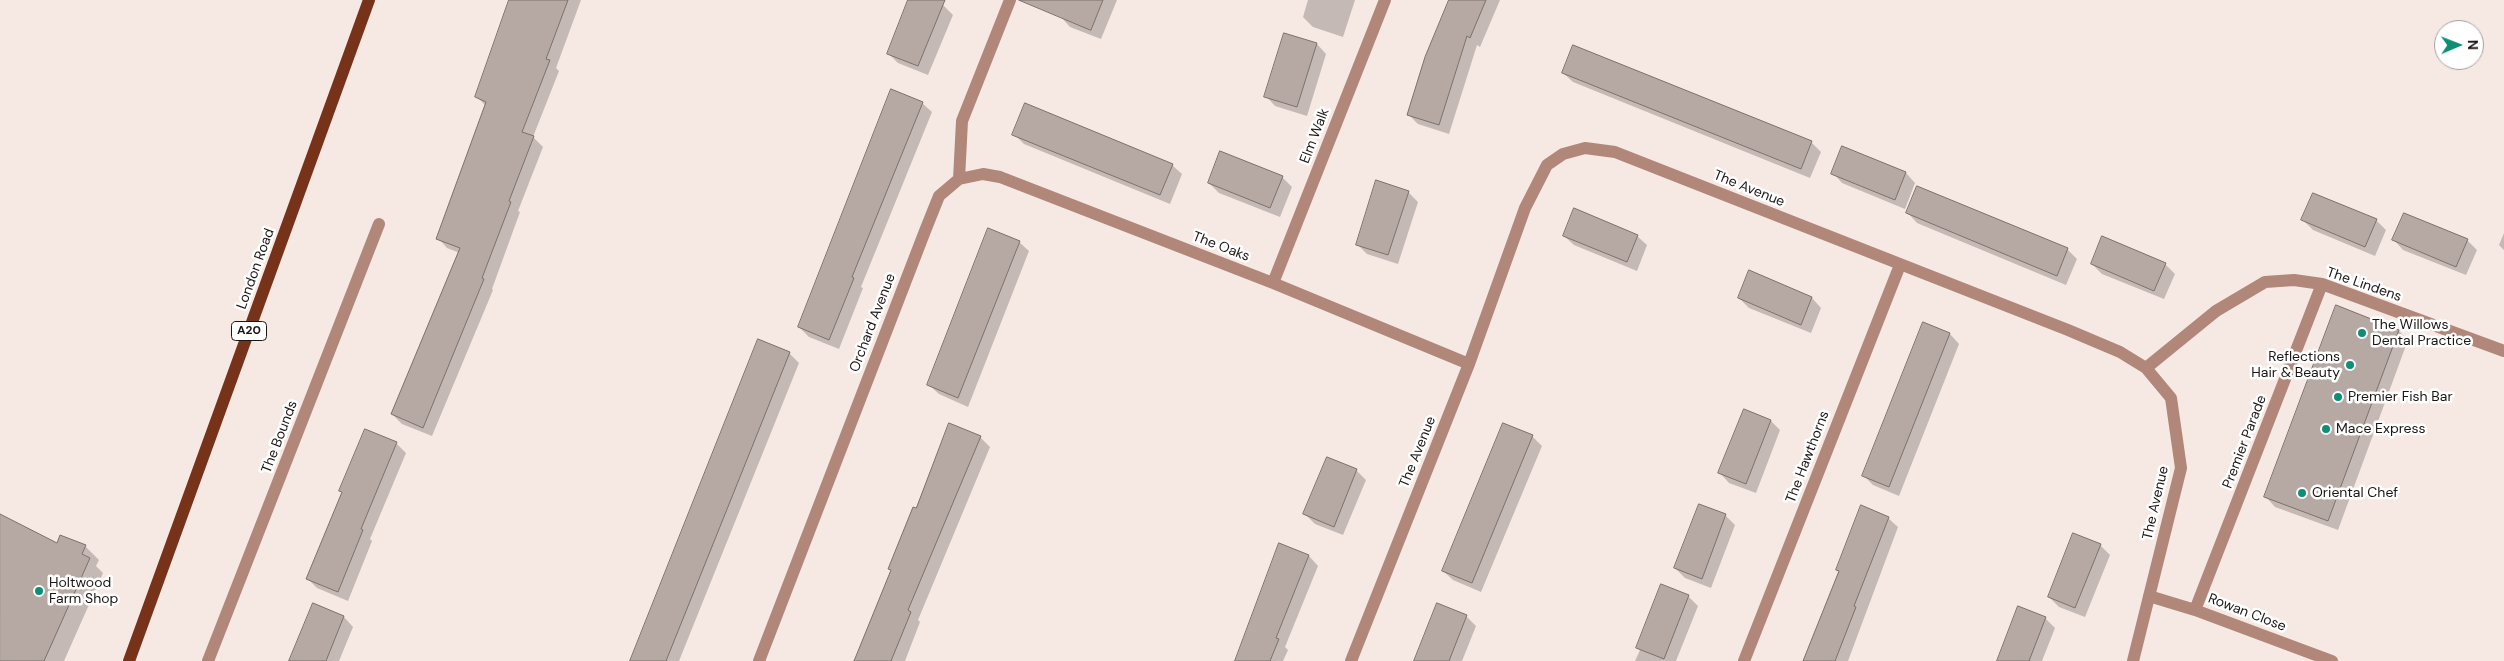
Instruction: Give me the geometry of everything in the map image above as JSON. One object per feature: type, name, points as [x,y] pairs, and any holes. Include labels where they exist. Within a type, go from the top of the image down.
[{"type":"main road","name":"London Road","points":[[129,661],[369,0]]},
{"type":"street","points":[[959,178],[962,121],[1010,0]]},
{"type":"street","name":"Elm Walk","points":[[1273,283],[1385,0]]},
{"type":"street","name":"The Avenue","points":[[1351,661],[1469,364],[1525,208],[1547,165],[1563,154],[1585,148],[1615,152],[2120,352],[2146,368],[2171,398],[2181,468],[2133,661]]},
{"type":"street","name":"The Oaks","points":[[959,178],[983,174],[1000,177],[1273,283],[1469,364]]},
{"type":"street","name":"Orchard Avenue","points":[[759,661],[939,196],[959,178]]},
{"type":"street","name":"The Bounds","points":[[208,661],[379,224]]},
{"type":"street","name":"The Hawthorns","points":[[1744,661],[1900,265]]},
{"type":"street","name":"The Lindens","points":[[2146,368],[2216,311],[2265,282],[2294,280],[2322,284],[2504,351]]},
{"type":"street","name":"Premier Parade","points":[[2195,610],[2322,284]]},
{"type":"street","name":"Rowan Close","points":[[2149,596],[2195,610],[2332,661]]},
{"type":"building","points":[[509,0],[568,0],[546,59],[550,60],[522,132],[534,136],[482,278],[484,279],[423,428],[391,414],[460,248],[436,239],[486,102],[475,97]]},
{"type":"building","points":[[908,0],[945,0],[918,66],[887,54]]},
{"type":"building","points":[[1019,0],[1103,0],[1091,30]]},
{"type":"building","points":[[1449,0],[1486,0],[1470,38],[1467,36],[1439,125],[1407,115],[1425,57]]},
{"type":"building","points":[[1284,33],[1317,43],[1297,107],[1264,97]]},
{"type":"building","points":[[1573,45],[1812,141],[1801,169],[1562,73]]},
{"type":"building","points":[[891,89],[923,102],[852,277],[854,278],[829,340],[798,327]]},
{"type":"building","points":[[1025,103],[1173,164],[1160,195],[1012,135]]},
{"type":"building","points":[[1842,146],[1906,172],[1895,200],[1831,174]]},
{"type":"building","points":[[1220,151],[1283,176],[1270,208],[1208,183]]},
{"type":"building","points":[[1376,180],[1409,191],[1388,255],[1356,245]]},
{"type":"building","points":[[1917,186],[2068,248],[2057,276],[1906,213]]},
{"type":"building","points":[[2313,193],[2377,219],[2365,247],[2301,220]]},
{"type":"building","points":[[1574,208],[1638,235],[1627,262],[1563,236]]},
{"type":"building","points":[[2404,213],[2468,239],[2456,267],[2392,240]]},
{"type":"building","points":[[988,228],[1020,241],[958,398],[927,385]]},
{"type":"building","points":[[2102,236],[2166,263],[2154,291],[2091,264]]},
{"type":"building","points":[[1749,270],[1812,297],[1801,325],[1738,298]]},
{"type":"building","points":[[2336,305],[2399,330],[2328,521],[2264,497]]},
{"type":"building","points":[[1923,322],[1950,333],[1889,487],[1862,476]]},
{"type":"building","points":[[758,339],[790,352],[666,661],[630,661]]},
{"type":"building","points":[[1744,409],[1771,420],[1746,484],[1718,473]]},
{"type":"building","points":[[949,423],[981,436],[908,610],[911,612],[891,661],[854,661],[891,570],[888,569],[913,507],[916,508]]},
{"type":"building","points":[[1503,423],[1533,435],[1472,583],[1442,571]]},
{"type":"building","points":[[365,429],[397,442],[361,529],[363,530],[338,592],[306,579],[342,492],[339,491]]},
{"type":"building","points":[[1327,457],[1357,469],[1334,527],[1303,514]]},
{"type":"building","points":[[1699,504],[1726,514],[1702,579],[1674,568]]},
{"type":"building","points":[[1861,505],[1889,517],[1854,606],[1856,607],[1835,661],[1803,661],[1839,571],[1836,570]]},
{"type":"building","name":"Holtwood Farm Shop","points":[[0,514],[57,543],[60,535],[86,545],[82,554],[90,558],[44,661],[0,661]]},
{"type":"building","points":[[2073,533],[2101,544],[2075,608],[2048,597]]},
{"type":"building","points":[[1279,543],[1309,555],[1276,638],[1279,639],[1270,661],[1235,661]]},
{"type":"building","points":[[1661,584],[1689,595],[1664,659],[1636,648]]},
{"type":"building","points":[[313,603],[344,616],[326,661],[289,661]]},
{"type":"building","points":[[1437,603],[1467,615],[1449,661],[1414,661]]},
{"type":"building","points":[[2018,606],[2046,617],[2029,661],[1997,661]]},
{"type":"place","name":"The Willows Dental Practice","points":[[2362,333]]},
{"type":"place","name":"Reflections Hair & Beauty","points":[[2350,365]]},
{"type":"place","name":"Premier Fish Bar","points":[[2338,397]]},
{"type":"place","name":"Mace Express","points":[[2326,429]]},
{"type":"place","name":"Oriental Chef","points":[[2302,493]]},
{"type":"place","name":"Holtwood Farm Shop","points":[[39,591]]}]
